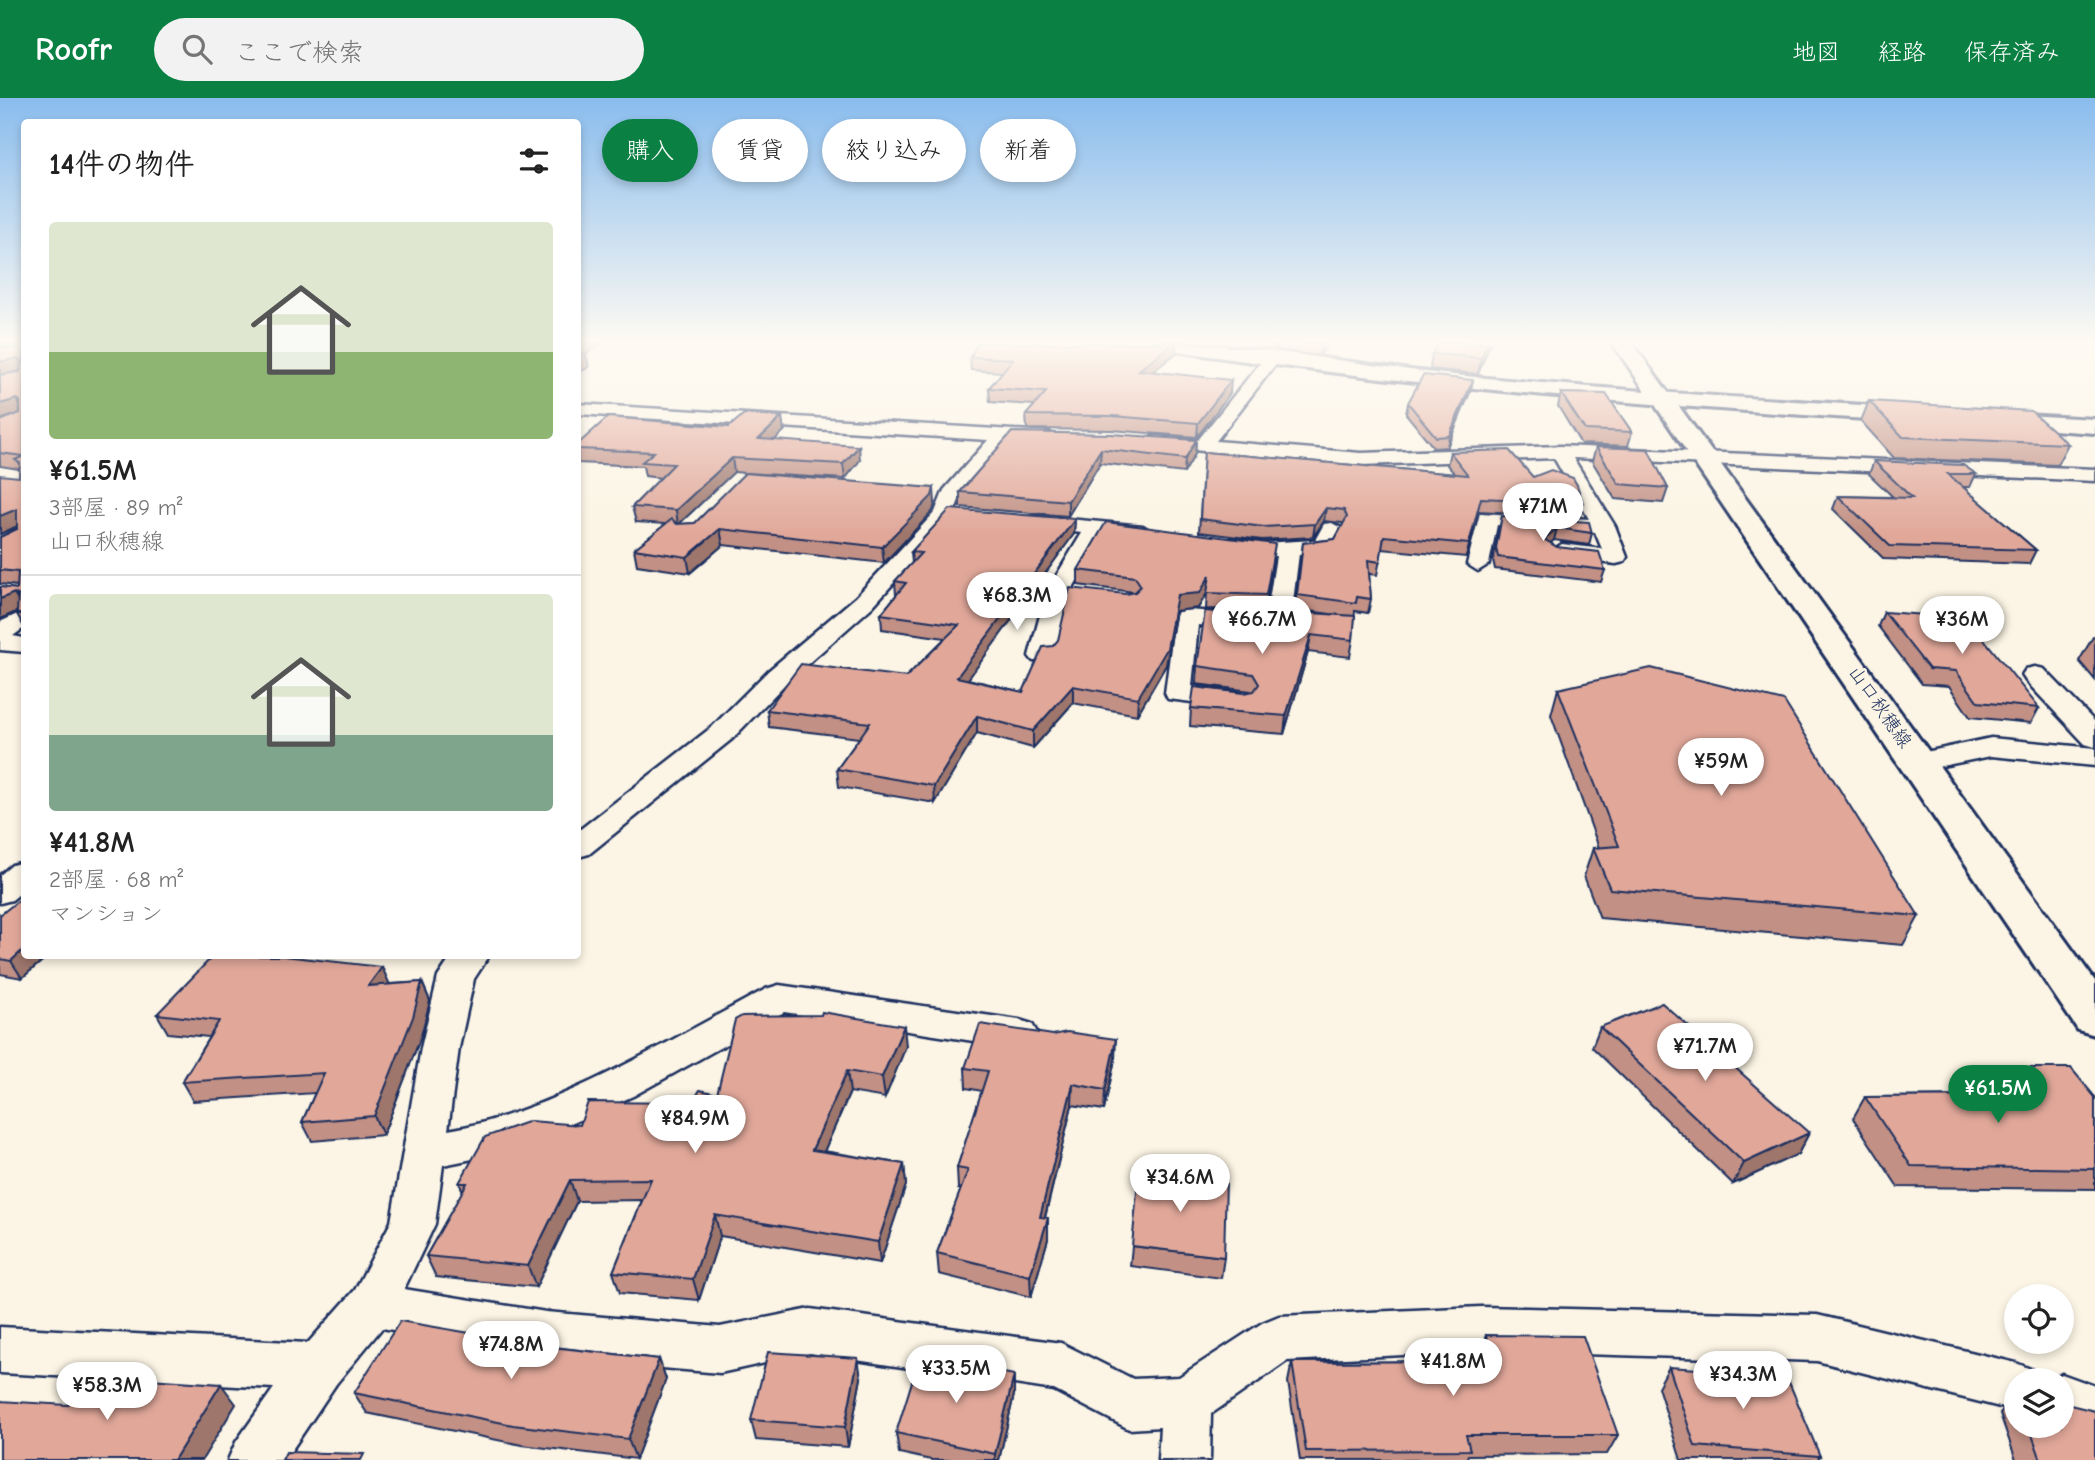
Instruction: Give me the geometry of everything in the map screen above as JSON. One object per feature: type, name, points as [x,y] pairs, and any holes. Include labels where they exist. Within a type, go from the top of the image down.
[{"type":"main road","name":"山口秋穂線","points":[[1667,407],[2095,1017]]},
{"type":"main road","points":[[1779,407],[1941,417]]},
{"type":"main road","points":[[1969,418],[2095,426]]},
{"type":"street","points":[[1203,446],[1234,407]]},
{"type":"street","points":[[581,409],[1001,437],[1070,438]]},
{"type":"street","points":[[581,845],[722,733],[777,677],[864,602],[1001,437]]},
{"type":"street","points":[[1137,441],[1361,458],[1560,452],[1703,456],[2095,475]]},
{"type":"street","points":[[1554,550],[1616,557],[1604,526],[1560,452]]},
{"type":"street","points":[[925,492],[972,517]]},
{"type":"street","points":[[1478,564],[1488,518],[1604,526]]},
{"type":"street","points":[[1014,520],[1165,536]]},
{"type":"street","points":[[1042,656],[1058,593],[1097,527]]},
{"type":"street","points":[[1214,542],[1262,550],[1323,546],[1332,529]]},
{"type":"street","points":[[1279,617],[1288,549]]},
{"type":"street","points":[[1058,593],[1085,596]]},
{"type":"street","points":[[1241,700],[1178,693],[1187,617],[1260,623],[1279,617],[1306,620]]},
{"type":"street","points":[[0,633],[21,620]]},
{"type":"street","points":[[0,642],[21,645]]},
{"type":"street","points":[[2035,675],[2095,738]]},
{"type":"street","points":[[1917,762],[1991,747],[2095,757]]},
{"type":"street","points":[[0,892],[21,875]]},
{"type":"street","points":[[254,1460],[319,1367],[372,1305],[413,1224],[427,1151],[440,1048],[456,977],[469,959]]},
{"type":"street","points":[[427,1151],[492,1140],[606,1091],[779,998],[1053,1039]]},
{"type":"street","points":[[372,1305],[546,1335],[720,1350],[810,1331],[1061,1367],[1129,1404],[1185,1401],[1279,1339],[1481,1329],[1817,1338],[2004,1384]]},
{"type":"street","points":[[0,1350],[319,1367]]},
{"type":"street","points":[[1184,1460],[1185,1401]]},
{"type":"street","points":[[2074,1403],[2095,1411]]},
{"type":"building","points":[[21,407],[21,456],[0,453],[0,421],[20,413]]},
{"type":"building","points":[[1033,407],[1211,407],[1198,423],[1112,416],[1026,415]]},
{"type":"building","points":[[1411,407],[1462,407],[1449,436],[1436,437]]},
{"type":"building","points":[[1570,407],[1615,407],[1632,432],[1585,430]]},
{"type":"building","points":[[1874,407],[1959,407],[2031,411],[2068,444],[1903,437]]},
{"type":"building","points":[[744,414],[782,417],[759,439],[859,446],[843,464],[732,458],[676,510],[632,507],[674,464],[642,462],[654,452],[581,449],[581,441],[608,417],[729,427]]},
{"type":"building","points":[[1012,432],[1111,434],[1196,440],[1185,459],[1101,449],[1068,501],[960,492]]},
{"type":"building","points":[[1596,447],[1648,449],[1668,488],[1619,484]]},
{"type":"building","points":[[1509,450],[1533,477],[1551,470],[1573,478],[1583,503],[1481,498],[1469,544],[1384,536],[1380,562],[1368,560],[1371,599],[1357,597],[1356,603],[1297,595],[1303,543],[1335,539],[1347,517],[1344,510],[1326,508],[1315,524],[1264,527],[1200,519],[1204,452],[1468,475],[1450,452]]},
{"type":"building","points":[[21,457],[21,614],[17,614],[18,595],[14,593],[0,599],[0,587],[17,589],[18,572],[0,570],[0,537],[17,529],[17,509],[0,516],[0,475],[19,477],[20,463],[15,460]]},
{"type":"building","points":[[1874,461],[1963,465],[1976,474],[1948,474],[2036,550],[1890,546],[1838,496],[1912,498]]},
{"type":"building","points":[[745,473],[934,488],[932,496],[882,547],[720,529],[687,557],[634,549],[672,519],[677,524],[695,523]]},
{"type":"building","points":[[950,509],[1075,519],[957,677],[1023,692],[1043,647],[1053,646],[1058,640],[1070,588],[1126,594],[1135,592],[1141,586],[1135,577],[1078,570],[1106,522],[1275,544],[1266,595],[1207,593],[1210,575],[1200,593],[1177,595],[1167,649],[1138,698],[1073,686],[1033,731],[977,716],[934,786],[837,769],[870,723],[767,710],[801,664],[906,677],[959,625],[881,614],[906,583],[895,581],[921,553],[911,552]]},
{"type":"building","points":[[1502,516],[1589,522],[1592,533],[1557,528],[1544,539],[1557,547],[1599,552],[1605,570],[1498,557],[1496,548]]},
{"type":"building","points":[[1205,611],[1262,616],[1282,611],[1355,616],[1353,640],[1311,635],[1286,716],[1191,708],[1194,687],[1243,693],[1254,691],[1259,684],[1253,674],[1197,666]]},
{"type":"building","points":[[1884,612],[1967,618],[2039,708],[1978,702],[1956,671],[1929,669]]},
{"type":"building","points":[[1651,668],[1784,701],[1919,916],[1610,889],[1593,848],[1619,846],[1558,689]]},
{"type":"building","points":[[21,898],[21,952],[11,961],[0,959],[0,915]]},
{"type":"building","points":[[210,959],[311,959],[382,967],[368,986],[422,982],[413,1017],[374,1116],[302,1122],[324,1073],[182,1082],[219,1021],[157,1014]]},
{"type":"building","points":[[1662,1003],[1809,1133],[1744,1163],[1600,1027]]},
{"type":"building","points":[[822,1012],[904,1026],[882,1077],[847,1071],[812,1150],[904,1164],[878,1242],[715,1215],[693,1279],[613,1272],[651,1179],[570,1180],[528,1266],[426,1256],[467,1183],[459,1183],[485,1137],[530,1121],[580,1125],[588,1102],[692,1103],[700,1090],[717,1094],[735,1020],[742,1016],[821,1015]]},
{"type":"building","points":[[980,1024],[1053,1035],[1067,1032],[1116,1039],[1105,1090],[1073,1084],[1040,1217],[1048,1218],[1030,1276],[937,1253],[968,1170],[957,1168],[988,1071],[965,1068]]},
{"type":"building","points":[[2007,1068],[2071,1068],[2095,1097],[2095,1169],[1911,1166],[1865,1097],[2029,1096]]},
{"type":"building","points":[[1139,1170],[1226,1180],[1224,1257],[1132,1246]]},
{"type":"building","points":[[400,1321],[499,1338],[498,1341],[659,1359],[628,1439],[513,1425],[354,1393]]},
{"type":"building","points":[[1486,1335],[1583,1336],[1618,1435],[1466,1435],[1470,1450],[1306,1451],[1292,1362],[1493,1361]]},
{"type":"building","points":[[768,1352],[858,1358],[845,1427],[751,1420]]},
{"type":"building","points":[[920,1356],[1014,1375],[995,1454],[896,1433]]},
{"type":"building","points":[[1669,1367],[1786,1375],[1820,1456],[1695,1446]]},
{"type":"building","points":[[90,1375],[221,1384],[174,1460],[0,1460],[0,1401],[68,1405]]},
{"type":"building","points":[[2074,1406],[2095,1411],[2095,1460],[2041,1460],[2033,1438],[2074,1438]]},
{"type":"building","points":[[286,1452],[364,1454],[361,1460],[282,1460]]}]
